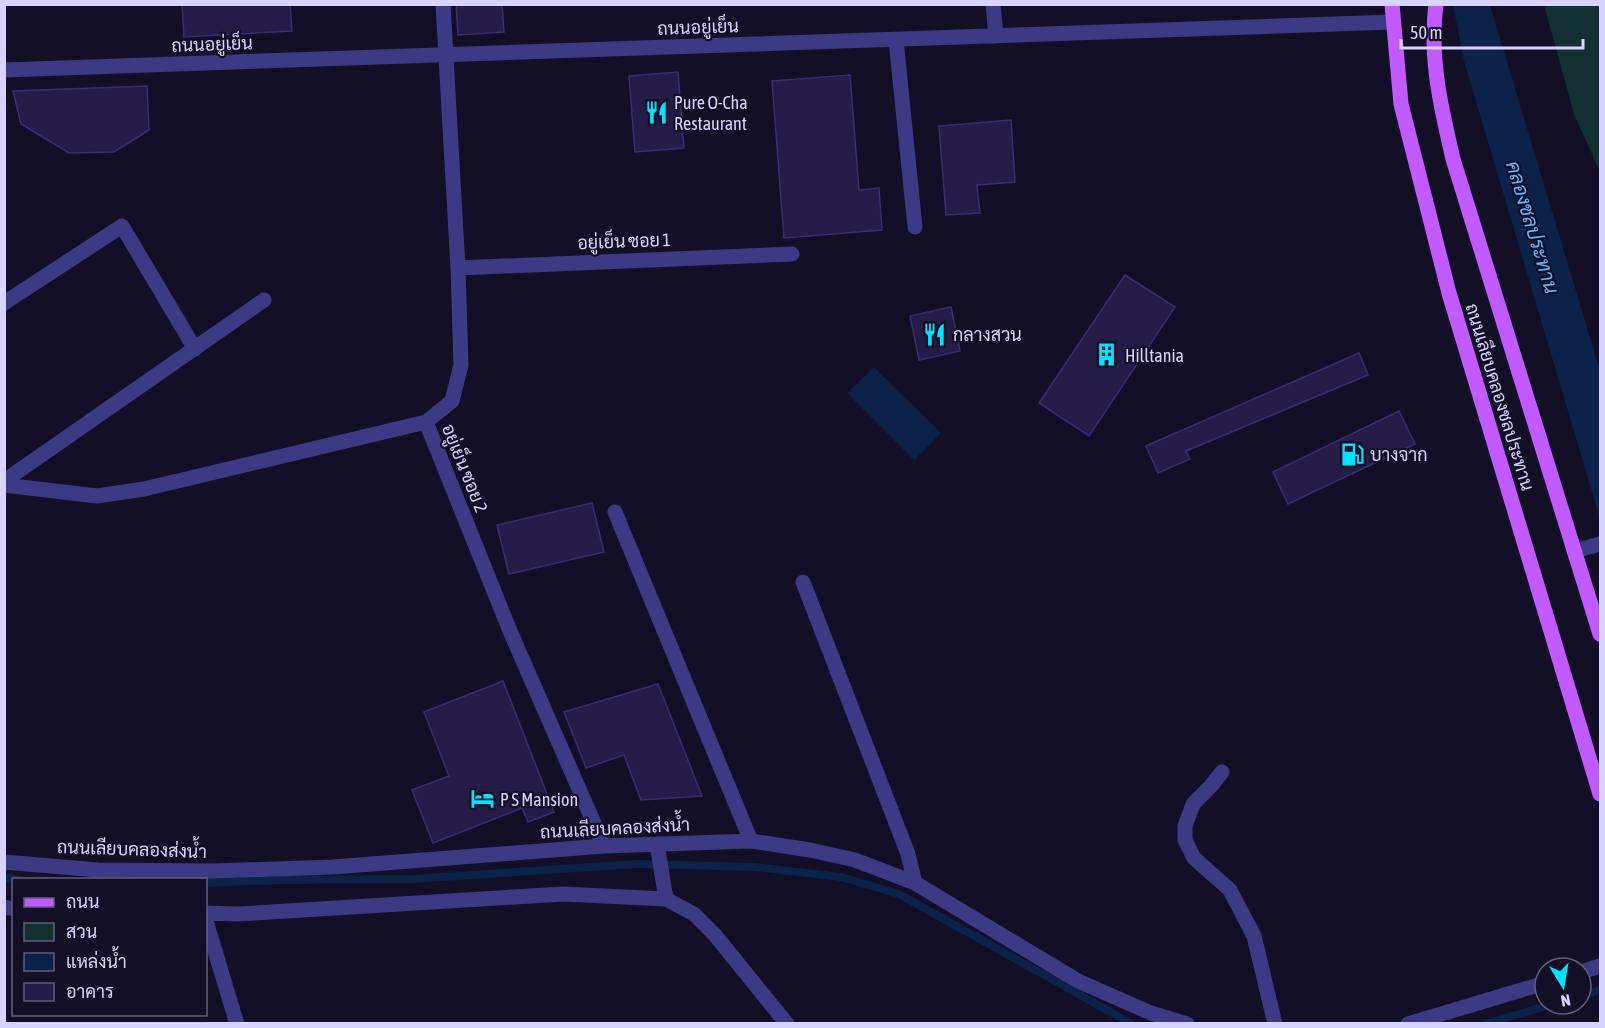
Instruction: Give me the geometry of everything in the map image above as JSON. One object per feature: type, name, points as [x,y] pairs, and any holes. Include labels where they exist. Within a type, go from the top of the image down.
[{"type":"main road","name":"ถนนเลียบคลองชลประทาน","points":[[1392,4],[1401,104],[1449,293],[1600,794]]},
{"type":"main road","name":"ถนนเลียบคลองชลประทาน","points":[[1435,11],[1434,44],[1439,97],[1453,159],[1600,634]]},
{"type":"street","name":"อยู่เย็น ซอย 2","points":[[442,4],[447,55],[461,366],[452,401],[426,422],[510,631],[604,846]]},
{"type":"street","points":[[993,4],[996,36]]},
{"type":"street","name":"ถนนอยู่เย็น","points":[[4,70],[1392,22]]},
{"type":"street","points":[[896,40],[915,227]]},
{"type":"street","points":[[4,303],[122,226],[195,349]]},
{"type":"street","name":"อยู่เย็น ซอย 1","points":[[458,267],[792,254]]},
{"type":"street","points":[[4,483],[264,300]]},
{"type":"street","points":[[4,483],[97,496],[144,489],[426,422]]},
{"type":"street","points":[[615,512],[751,841]]},
{"type":"street","points":[[1575,551],[1600,544]]},
{"type":"street","points":[[803,582],[908,854],[915,884]]},
{"type":"street","points":[[1222,772],[1193,804],[1185,826],[1185,840],[1194,858],[1230,890],[1254,936],[1275,1023]]},
{"type":"street","name":"ถนนเลียบคลองส่งน้ำ","points":[[4,862],[98,870],[213,871],[333,867],[604,846],[751,841],[855,860],[915,884],[1078,981],[1151,1013],[1187,1023]]},
{"type":"street","points":[[657,844],[666,899]]},
{"type":"street","points":[[207,914],[563,894],[666,899],[694,915],[715,935],[787,1023]]},
{"type":"street","points":[[207,924],[237,1023]]},
{"type":"street","points":[[1408,1023],[1533,987]]},
{"type":"green space","points":[[1544,5],[1600,5],[1600,172],[1574,114]]},
{"type":"water","name":"คลองชลประทาน","points":[[1453,5],[1490,5],[1600,371],[1600,519],[1464,61]]},
{"type":"water","points":[[874,367],[941,433],[914,460],[847,393]]},
{"type":"building","points":[[182,4],[290,4],[292,31],[184,37]]},
{"type":"building","points":[[456,4],[502,4],[504,32],[458,35]]},
{"type":"building","name":"Pure O-Cha Restaurant","points":[[678,72],[684,148],[635,152],[629,76]]},
{"type":"building","points":[[850,75],[859,190],[879,188],[882,230],[784,238],[772,81]]},
{"type":"building","points":[[147,86],[149,130],[114,152],[69,153],[21,124],[13,91]]},
{"type":"building","points":[[1011,120],[1015,182],[977,185],[980,213],[946,215],[939,126]]},
{"type":"building","name":"Hilltania","points":[[1125,275],[1175,307],[1089,436],[1039,403]]},
{"type":"building","name":"กลางสวน","points":[[951,307],[960,351],[919,360],[910,316]]},
{"type":"building","points":[[1359,353],[1368,375],[1186,451],[1190,459],[1158,473],[1146,446]]},
{"type":"building","name":"บางจาก","points":[[1399,411],[1415,444],[1288,504],[1273,472]]},
{"type":"building","points":[[592,503],[604,552],[509,574],[497,525]]},
{"type":"building","points":[[503,681],[554,812],[528,822],[522,808],[433,843],[412,790],[449,776],[424,712]]},
{"type":"building","points":[[658,684],[702,796],[641,800],[624,755],[586,768],[564,712]]},
{"type":"waterway","points":[[207,883],[412,879],[637,864],[755,867],[841,877],[899,894],[1132,1024]]},
{"type":"waterway","points":[[4,878],[12,879]]},
{"type":"waterway","points":[[1593,992],[1600,990]]},
{"type":"waterway","points":[[1486,1024],[1533,1010]]},
{"type":"place","name":"Pure O-Cha Restaurant","points":[[656,112]]},
{"type":"place","name":"กลางสวน","points":[[935,334]]},
{"type":"place","name":"Hilltania","points":[[1107,355]]},
{"type":"place","name":"บางจาก","points":[[1352,454]]},
{"type":"place","name":"P S Mansion","points":[[482,799]]}]
